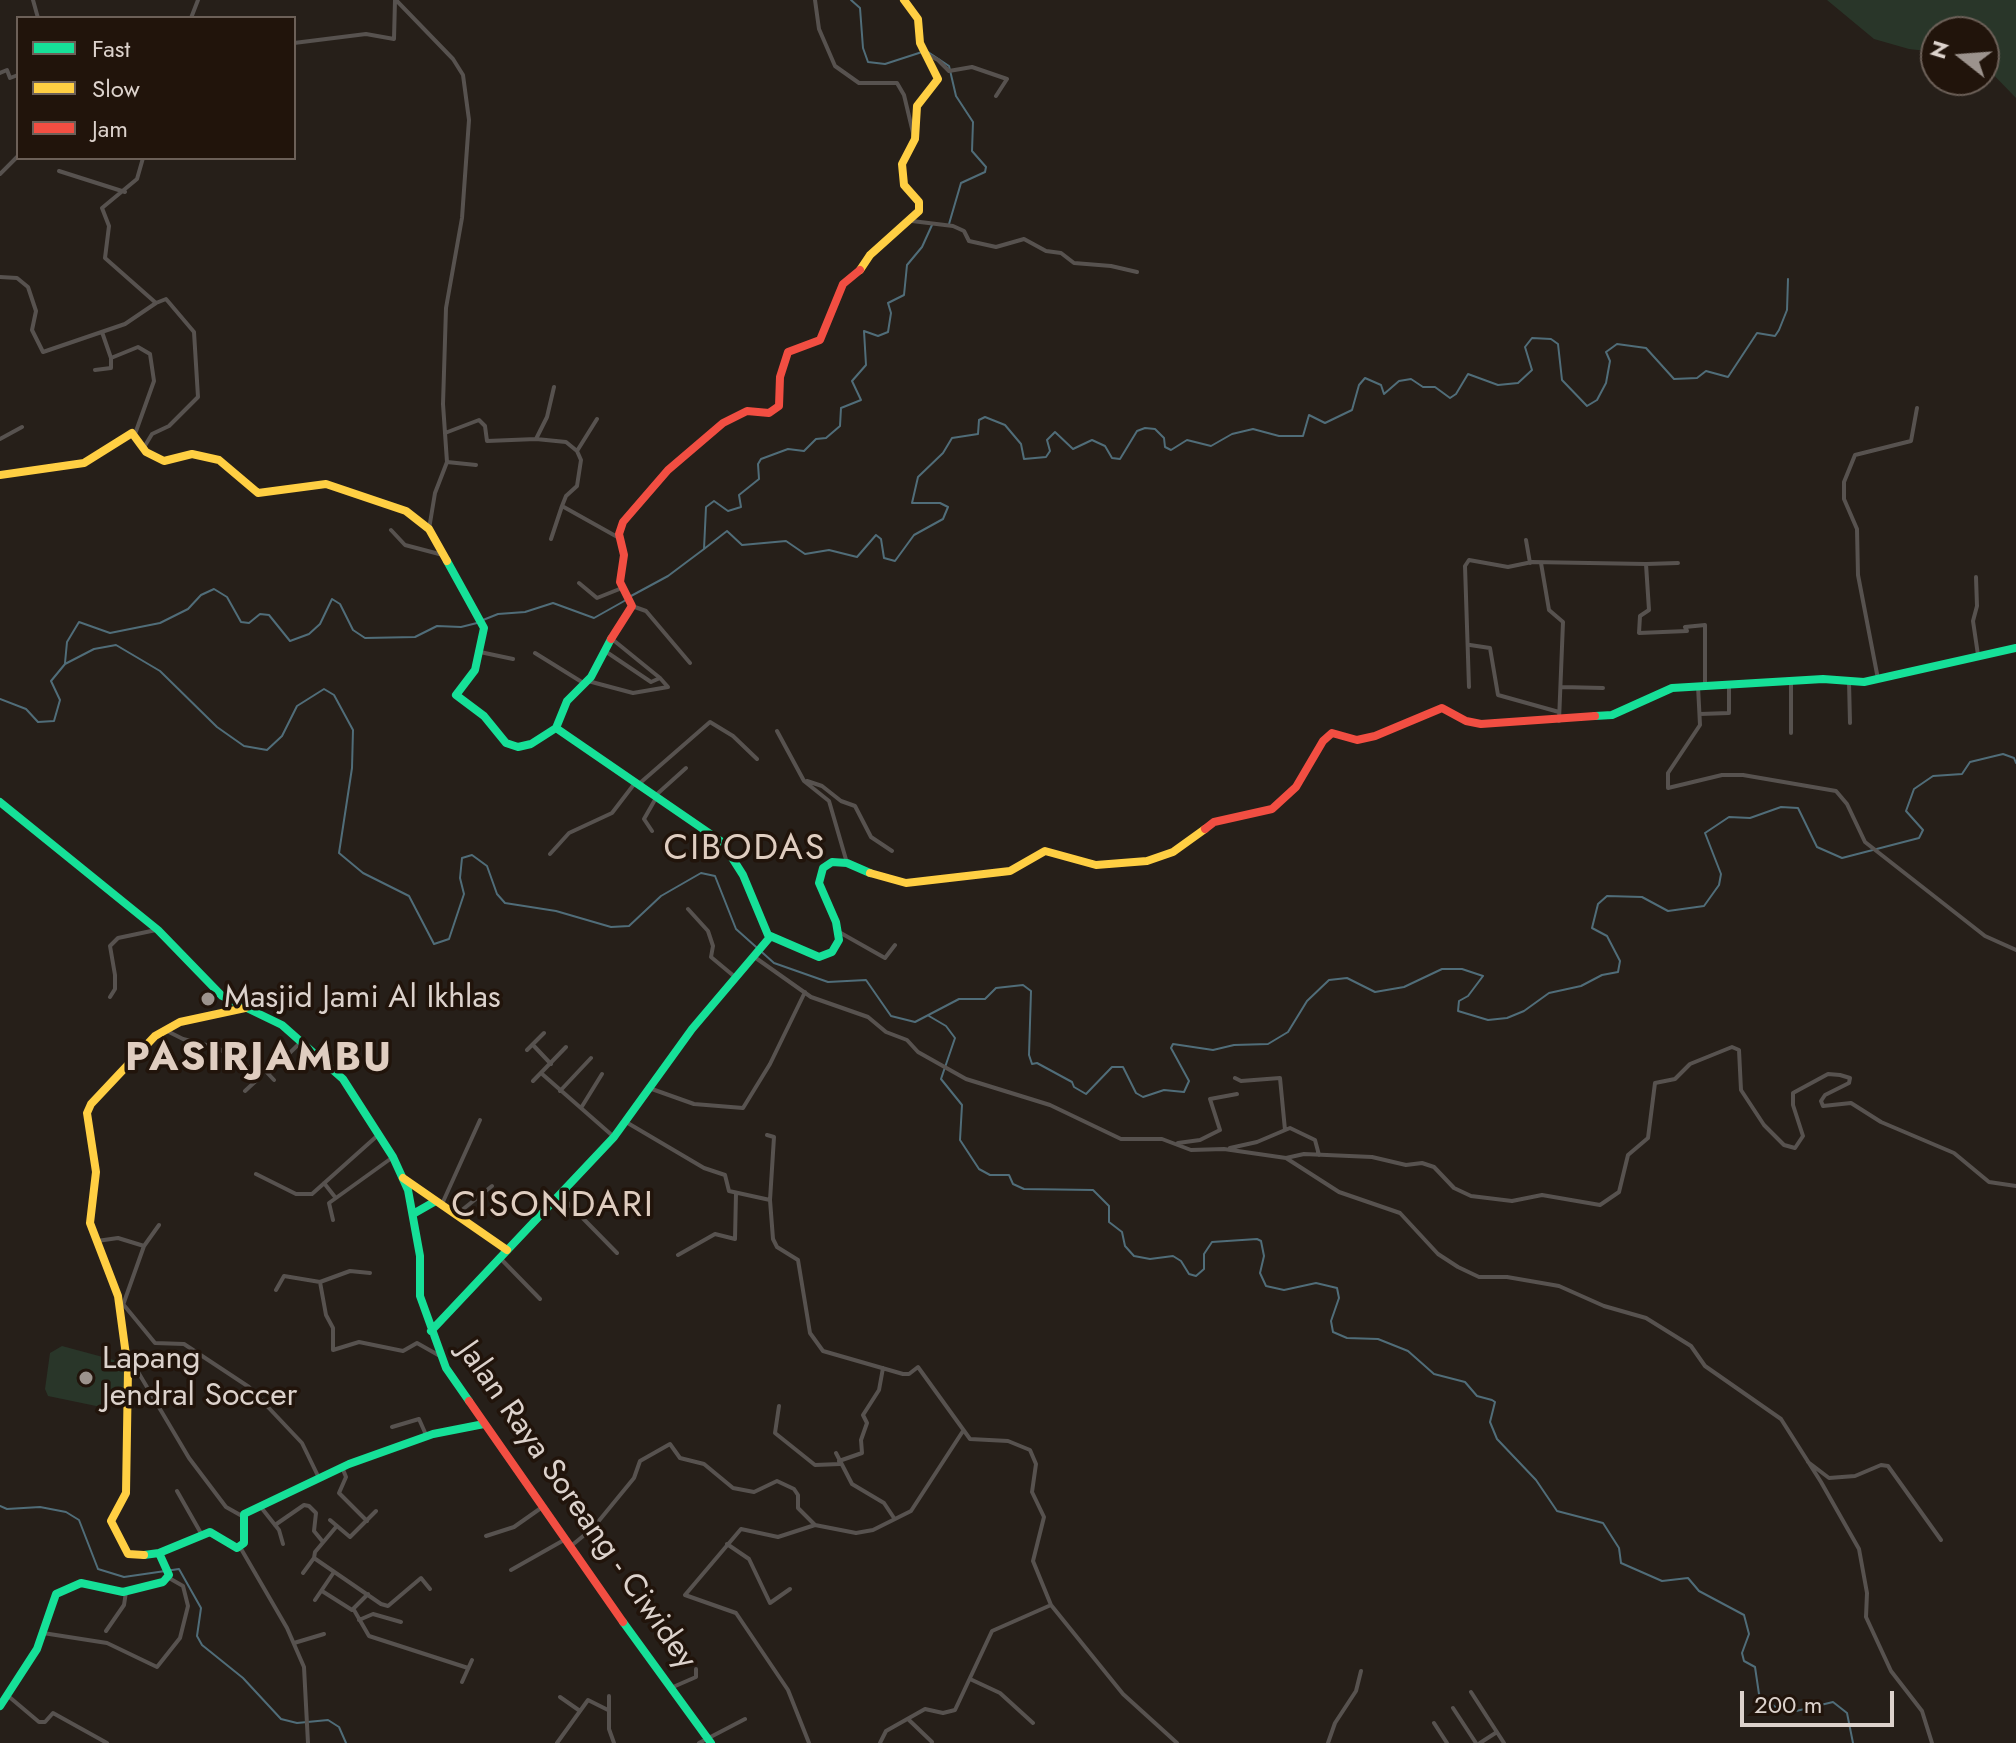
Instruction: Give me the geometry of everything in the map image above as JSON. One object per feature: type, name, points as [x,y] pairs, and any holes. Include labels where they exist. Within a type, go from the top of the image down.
[{"type":"main road","points":[[0,475],[76,466],[127,434],[135,434],[143,449],[168,462],[192,454],[219,460],[258,493],[311,484],[342,487],[406,511],[429,529],[482,623],[475,670],[455,694],[476,709],[506,743],[518,747],[556,728],[567,701],[587,682],[632,604],[623,589],[623,522],[668,470],[703,438],[743,412],[769,413],[779,406],[780,377],[788,352],[820,340],[843,284],[855,276],[870,255],[912,221],[919,205],[904,185],[902,164],[915,139],[917,106],[938,82],[924,53],[918,19],[904,0]]},
{"type":"main road","points":[[556,728],[722,842],[733,855],[761,924],[770,937],[819,957],[832,952],[839,932],[819,878],[826,864],[847,863],[884,879],[906,883],[1010,871],[1045,851],[1096,865],[1147,861],[1173,852],[1214,822],[1258,815],[1272,809],[1296,787],[1329,734],[1357,740],[1375,736],[1442,708],[1476,724],[1612,715],[1666,690],[1878,679],[2016,648]]},
{"type":"main road","name":"Jalan Raya Soreang - Ciwidey","points":[[0,802],[158,930],[213,987],[245,1008],[282,1025],[303,1040],[343,1079],[403,1178],[413,1214],[421,1265],[420,1296],[440,1356],[541,1508],[706,1741]]},
{"type":"main road","points":[[431,1331],[614,1137],[735,977],[770,937]]},
{"type":"main road","points":[[245,1008],[165,1029],[89,1109],[87,1127],[96,1172],[90,1223],[122,1305],[126,1353],[127,1486],[111,1526],[128,1554],[161,1556],[213,1532],[234,1547],[240,1547],[244,1540],[242,1516],[260,1506],[342,1467],[427,1437],[484,1424]]},
{"type":"main road","points":[[403,1178],[503,1254]]},
{"type":"main road","points":[[413,1214],[437,1204]]},
{"type":"main road","points":[[0,1706],[37,1649],[54,1598],[62,1589],[92,1583],[126,1592],[168,1575],[161,1556]]},
{"type":"street","points":[[296,43],[366,34],[393,39],[397,34],[396,0]]},
{"type":"street","points":[[396,0],[453,59],[463,75],[467,95],[466,188],[446,308],[447,462],[435,493],[429,529]]},
{"type":"street","points":[[815,0],[819,29],[835,66],[859,83],[897,83],[904,95],[915,139]]},
{"type":"street","points":[[924,53],[938,60],[949,71],[972,67],[1007,79],[996,96]]},
{"type":"street","points":[[0,73],[7,70],[10,78],[16,76]]},
{"type":"street","points":[[0,174],[16,158]]},
{"type":"street","points":[[142,160],[137,179],[101,211],[109,226],[105,258],[156,303]]},
{"type":"street","points":[[59,171],[125,192]]},
{"type":"street","points":[[912,221],[953,226],[964,231],[969,241],[996,247],[1024,239],[1046,251],[1061,253],[1071,263],[1099,267],[1109,265],[1137,272]]},
{"type":"street","points":[[0,277],[17,278],[28,287],[36,311],[32,330],[43,352],[125,324],[166,299],[195,334],[198,397],[169,426],[152,434],[143,449]]},
{"type":"street","points":[[95,370],[111,368],[111,358],[102,332]]},
{"type":"street","points":[[111,358],[138,347],[150,354],[154,381],[135,434]]},
{"type":"street","points":[[536,439],[547,417],[554,387]]},
{"type":"street","points":[[1878,679],[1858,575],[1858,534],[1844,499],[1844,482],[1855,455],[1911,441],[1917,408]]},
{"type":"street","points":[[577,451],[597,419]]},
{"type":"street","points":[[445,433],[479,420],[485,426],[487,441],[536,439],[566,442],[577,451],[581,460],[577,486],[566,496],[551,539]]},
{"type":"street","points":[[0,439],[22,427]]},
{"type":"street","points":[[447,462],[476,465]]},
{"type":"street","points":[[562,506],[621,539]]},
{"type":"street","points":[[391,530],[405,545],[443,555]]},
{"type":"street","points":[[1526,540],[1530,563]]},
{"type":"street","points":[[1469,687],[1467,561],[1508,567],[1530,563],[1678,563]]},
{"type":"street","points":[[1470,645],[1490,648],[1498,695],[1559,717],[1563,622],[1549,610],[1541,563]]},
{"type":"street","points":[[1646,564],[1649,610],[1640,616],[1639,633],[1687,631],[1685,627],[1705,625],[1700,725],[1668,773],[1668,788],[1722,775],[1770,777],[1825,787],[1842,795],[1864,840],[1886,859],[1985,936],[2016,950]]},
{"type":"street","points":[[1976,577],[1977,606],[1973,621],[1978,658]]},
{"type":"street","points":[[579,583],[597,598],[623,589]]},
{"type":"street","points":[[632,604],[646,611],[690,663]]},
{"type":"street","points":[[535,653],[587,682],[633,693],[668,687],[612,639]]},
{"type":"street","points":[[605,651],[651,682],[660,678]]},
{"type":"street","points":[[480,652],[513,659]]},
{"type":"street","points":[[1849,681],[1850,723]]},
{"type":"street","points":[[1791,682],[1791,733]]},
{"type":"street","points":[[1700,714],[1729,713],[1729,685]]},
{"type":"street","points":[[1562,687],[1603,688]]},
{"type":"street","points":[[550,854],[569,833],[612,813],[638,782],[710,722],[757,759]]},
{"type":"street","points":[[777,731],[804,781],[829,801],[847,863]]},
{"type":"street","points":[[652,831],[644,819],[657,795],[686,768]]},
{"type":"street","points":[[804,781],[822,786],[841,801],[855,806],[871,837],[892,851]]},
{"type":"street","points":[[688,909],[708,931],[713,946],[711,957],[735,977]]},
{"type":"street","points":[[110,997],[115,989],[109,951],[114,940],[158,930]]},
{"type":"street","points":[[839,932],[885,958],[895,945]]},
{"type":"street","points":[[754,955],[820,1002],[869,1018],[879,1027],[907,1040],[918,1052],[966,1079],[1050,1105],[1121,1139],[1162,1139],[1198,1150],[1224,1149],[1257,1142],[1293,1129],[1315,1140],[1319,1156]]},
{"type":"street","points":[[649,1088],[694,1104],[743,1108],[770,1064],[805,992]]},
{"type":"street","points":[[165,1029],[183,1039],[218,1048],[248,1068],[258,1079],[245,1091]]},
{"type":"street","points":[[527,1050],[544,1033]]},
{"type":"street","points":[[269,1073],[303,1040]]},
{"type":"street","points":[[533,1045],[551,1064]]},
{"type":"street","points":[[533,1081],[566,1047]]},
{"type":"street","points":[[1286,1158],[1296,1154],[1372,1157],[1406,1165],[1426,1164],[1437,1169],[1459,1192],[1471,1196],[1512,1201],[1542,1195],[1600,1205],[1619,1192],[1628,1155],[1648,1138],[1655,1083],[1675,1079],[1690,1064],[1732,1047],[1739,1050],[1741,1090],[1764,1125],[1786,1146],[1795,1148],[1804,1133],[1793,1105],[1793,1093],[1828,1074],[1840,1075],[1850,1078],[1849,1083],[1825,1095],[1821,1101],[1823,1106],[1851,1103],[1893,1128],[1954,1153],[1989,1182],[2016,1186]]},
{"type":"street","points":[[560,1091],[591,1058]]},
{"type":"street","points":[[248,1068],[257,1063],[274,1080]]},
{"type":"street","points":[[541,1073],[614,1137]]},
{"type":"street","points":[[581,1108],[602,1074]]},
{"type":"street","points":[[1235,1078],[1241,1081],[1280,1078],[1285,1130]]},
{"type":"street","points":[[1175,1144],[1200,1140],[1220,1130],[1210,1099],[1237,1094]]},
{"type":"street","points":[[437,1204],[480,1120]]},
{"type":"street","points":[[626,1122],[693,1162],[725,1175],[727,1190],[770,1200]]},
{"type":"street","points":[[256,1174],[300,1195],[312,1194],[379,1134]]},
{"type":"street","points":[[767,1135],[774,1137],[770,1200],[773,1239],[777,1247],[798,1260],[804,1308],[817,1345],[833,1355],[907,1375],[918,1367],[963,1431],[974,1441],[1008,1441],[1030,1450],[1035,1456],[1032,1492],[1041,1508],[1044,1526],[1033,1561],[1051,1605],[1123,1694],[1177,1743]]},
{"type":"street","points":[[1224,1149],[1286,1158],[1327,1186],[1400,1213],[1438,1254],[1479,1277],[1507,1277],[1559,1286],[1604,1306],[1646,1318],[1691,1346],[1705,1366],[1781,1419],[1859,1549],[1867,1593],[1866,1617],[1891,1671],[1922,1711],[1932,1743]]},
{"type":"street","points":[[333,1220],[328,1205],[393,1157]]},
{"type":"street","points":[[324,1183],[336,1198]]},
{"type":"street","points":[[455,1216],[492,1186]]},
{"type":"street","points":[[678,1255],[715,1234],[735,1239],[736,1193]]},
{"type":"street","points":[[560,1195],[617,1253]]},
{"type":"street","points":[[159,1225],[144,1246],[122,1305],[155,1343],[184,1344],[244,1382],[302,1443],[319,1478]]},
{"type":"street","points":[[97,1241],[118,1238],[144,1246]]},
{"type":"street","points":[[503,1254],[540,1299]]},
{"type":"street","points":[[276,1290],[284,1276],[320,1282],[350,1271],[370,1273]]},
{"type":"street","points":[[320,1282],[326,1315],[333,1328],[331,1344],[335,1351],[353,1342],[403,1351],[417,1343],[440,1356]]},
{"type":"street","points":[[126,1353],[189,1458],[226,1507],[242,1516]]},
{"type":"street","points":[[779,1406],[775,1433],[815,1465],[840,1463],[862,1453],[861,1440],[867,1423],[863,1415],[879,1390],[883,1368]]},
{"type":"street","points":[[392,1427],[419,1419],[427,1437]]},
{"type":"street","points":[[809,1743],[788,1690],[736,1613],[685,1595],[741,1529],[778,1537],[815,1525],[856,1533],[873,1530],[915,1508],[940,1462],[963,1431]]},
{"type":"street","points":[[511,1570],[593,1528],[634,1478],[640,1461],[670,1444],[680,1458],[704,1464],[733,1488],[754,1492],[772,1481],[786,1485],[798,1493],[797,1506],[815,1525]]},
{"type":"street","points":[[836,1453],[852,1484],[884,1503],[894,1518]]},
{"type":"street","points":[[1803,1457],[1829,1478],[1846,1478],[1888,1466],[1941,1540]]},
{"type":"street","points":[[342,1467],[346,1477],[339,1493],[367,1521]]},
{"type":"street","points":[[177,1491],[202,1535]]},
{"type":"street","points":[[275,1525],[304,1505],[309,1506],[316,1513],[314,1531],[323,1542]]},
{"type":"street","points":[[260,1506],[275,1525],[283,1544]]},
{"type":"street","points":[[486,1536],[514,1527],[541,1508]]},
{"type":"street","points":[[330,1520],[350,1537],[376,1511]]},
{"type":"street","points":[[303,1573],[336,1527]]},
{"type":"street","points":[[727,1544],[749,1559],[770,1603],[790,1589]]},
{"type":"street","points":[[240,1547],[294,1643],[304,1667],[308,1740]]},
{"type":"street","points":[[314,1558],[384,1606],[389,1618]]},
{"type":"street","points":[[315,1600],[334,1572]]},
{"type":"street","points":[[43,1633],[107,1643],[157,1667],[180,1638],[188,1606],[183,1586],[168,1575]]},
{"type":"street","points":[[384,1606],[421,1578],[430,1589]]},
{"type":"street","points":[[322,1591],[354,1610],[369,1636],[468,1668]]},
{"type":"street","points":[[106,1631],[124,1605],[126,1592]]},
{"type":"street","points":[[354,1610],[368,1594]]},
{"type":"street","points":[[880,1743],[886,1731],[925,1709],[943,1713],[955,1710],[995,1628],[1051,1605]]},
{"type":"street","points":[[359,1620],[368,1614],[401,1622]]},
{"type":"street","points":[[294,1643],[324,1634]]},
{"type":"street","points":[[462,1682],[472,1660]]},
{"type":"street","points":[[671,1688],[696,1677],[696,1669]]},
{"type":"street","points":[[1328,1743],[1335,1723],[1356,1691],[1361,1671]]},
{"type":"street","points":[[970,1679],[1000,1693],[1033,1723]]},
{"type":"street","points":[[1471,1692],[1504,1743]]},
{"type":"street","points":[[7,1695],[42,1723],[53,1713],[107,1743]]},
{"type":"street","points":[[609,1696],[608,1710],[614,1743]]},
{"type":"street","points":[[560,1697],[580,1711]]},
{"type":"street","points":[[557,1743],[589,1699],[608,1710]]},
{"type":"street","points":[[1453,1708],[1478,1743],[1497,1732]]},
{"type":"street","points":[[706,1741],[745,1719]]},
{"type":"street","points":[[909,1720],[932,1742]]},
{"type":"street","points":[[1434,1723],[1447,1743]]},
{"type":"green space","points":[[1827,0],[2016,0],[2016,98],[2000,82],[2000,16],[1920,16],[1920,50],[1874,39]]},
{"type":"green space","name":"Lapang Jendral Soccer","points":[[62,1346],[125,1363],[124,1404],[108,1402],[101,1407],[48,1396],[45,1389],[50,1353]]},
{"type":"waterway","points":[[851,0],[860,8],[863,48],[868,62],[885,64],[922,52]]},
{"type":"waterway","points":[[928,52],[949,66],[956,96],[973,122],[972,151],[986,167],[985,172],[961,183],[949,224]]},
{"type":"waterway","points":[[631,596],[668,576],[704,549],[706,507],[714,501],[728,511],[741,507],[739,495],[759,479],[758,464],[761,459],[788,449],[804,451],[816,439],[826,438],[840,426],[841,408],[861,400],[852,381],[866,365],[864,331],[878,336],[888,332],[891,313],[888,303],[904,295],[907,265],[922,247],[932,225]]},
{"type":"waterway","points":[[704,549],[727,531],[742,545],[786,541],[805,554],[829,550],[857,557],[876,535],[881,539],[884,558],[895,561],[914,535],[943,519],[948,507],[940,503],[912,503],[918,477],[943,453],[952,438],[978,434],[979,420],[985,417],[1005,425],[1021,444],[1024,459],[1046,457],[1050,451],[1047,440],[1055,432],[1073,449],[1092,440],[1105,446],[1112,458],[1120,459],[1137,431],[1145,428],[1155,429],[1164,438],[1165,447],[1171,450],[1187,440],[1211,446],[1232,434],[1253,429],[1279,436],[1303,436],[1309,415],[1325,423],[1352,410],[1359,385],[1365,378],[1381,385],[1384,394],[1399,381],[1411,379],[1423,387],[1435,387],[1450,398],[1468,374],[1498,385],[1518,383],[1532,370],[1525,347],[1532,338],[1551,339],[1558,344],[1562,380],[1587,406],[1597,400],[1606,383],[1610,361],[1606,352],[1617,344],[1646,348],[1674,379],[1697,378],[1706,371],[1728,377],[1757,333],[1775,336],[1779,330],[1787,310],[1788,279]]},
{"type":"waterway","points":[[65,663],[67,642],[79,622],[110,633],[160,623],[188,609],[201,595],[214,589],[227,597],[241,622],[249,623],[260,614],[269,615],[290,641],[309,634],[320,624],[332,599],[340,604],[353,630],[365,638],[415,637],[437,626],[461,627],[477,623]]},
{"type":"waterway","points":[[483,620],[553,603],[594,618],[626,600]]},
{"type":"waterway","points":[[0,699],[26,709],[38,722],[54,721],[60,700],[51,681],[65,664],[94,649],[116,645],[160,671],[217,727],[244,746],[267,750],[282,736],[297,706],[324,689],[334,695],[353,730],[352,768],[339,853],[363,873],[409,896],[434,944],[449,939],[464,894],[460,878],[462,858],[472,855],[487,866],[497,894],[505,903],[556,911],[611,927],[629,926],[661,896],[701,873],[715,876],[736,929],[774,963],[828,982],[866,980],[891,1016],[915,1022],[959,999],[985,999],[996,988],[1023,985],[1031,991],[1029,1055],[1032,1064],[1037,1063],[1072,1082],[1074,1087],[1086,1094],[1112,1067],[1123,1067],[1136,1093],[1143,1097],[1164,1090],[1184,1092],[1189,1081],[1171,1048],[1173,1044],[1213,1050],[1234,1045],[1268,1044],[1288,1032],[1307,1001],[1329,980],[1347,978],[1375,992],[1404,987],[1442,969],[1462,969],[1483,976],[1468,996],[1459,1001],[1458,1011],[1488,1020],[1507,1018],[1524,1011],[1549,993],[1581,986],[1602,975],[1618,972],[1620,961],[1607,936],[1592,928],[1598,904],[1607,896],[1642,897],[1668,911],[1704,906],[1719,885],[1721,874],[1705,833],[1729,817],[1750,818],[1781,807],[1798,808],[1817,847],[1842,858],[1919,838],[1923,830],[1906,811],[1914,789],[1933,776],[1962,774],[1970,762],[2003,754],[2014,758],[2016,763]]},
{"type":"waterway","points":[[929,1016],[946,1026],[955,1038],[941,1079],[962,1105],[960,1140],[979,1169],[990,1175],[1009,1175],[1013,1184],[1024,1189],[1093,1190],[1109,1206],[1109,1222],[1122,1232],[1125,1246],[1134,1256],[1150,1259],[1173,1256],[1181,1261],[1189,1274],[1196,1276],[1204,1269],[1204,1254],[1212,1242],[1257,1239],[1261,1241],[1264,1256],[1260,1273],[1266,1286],[1284,1290],[1316,1283],[1337,1288],[1339,1298],[1331,1321],[1333,1332],[1347,1338],[1378,1339],[1408,1351],[1434,1374],[1465,1382],[1477,1396],[1495,1402],[1490,1422],[1497,1439],[1536,1480],[1557,1511],[1603,1523],[1619,1548],[1621,1563],[1662,1581],[1688,1578],[1699,1591],[1744,1615],[1749,1634],[1742,1653],[1744,1661],[1755,1667],[1759,1694],[1778,1709],[1792,1712],[1833,1702],[1847,1713],[1853,1743]]},
{"type":"waterway","points":[[0,1506],[7,1509],[40,1507],[66,1512],[79,1520],[98,1569],[124,1577],[179,1569],[201,1608],[197,1636],[202,1645],[243,1678],[281,1719],[297,1723],[328,1720],[339,1727],[346,1743]]},
{"type":"traffic: fast","points":[[447,561],[484,628],[475,670],[456,695],[484,716],[506,743],[518,747],[531,744],[556,728],[567,701],[591,677],[611,639]]},
{"type":"traffic: fast","points":[[1595,716],[1612,715],[1672,688],[1823,679],[1864,682],[2016,648]]},
{"type":"traffic: fast","points":[[556,728],[722,842],[743,875],[768,935],[819,957],[832,952],[839,940],[836,922],[819,883],[823,868],[832,862],[847,863],[870,873]]},
{"type":"traffic: fast","points":[[0,802],[158,930],[222,996],[282,1025],[343,1079],[393,1157],[408,1190],[420,1256],[420,1296],[446,1368],[469,1401]]},
{"type":"traffic: fast","points":[[431,1331],[614,1137],[692,1029],[770,937]]},
{"type":"traffic: fast","points":[[413,1214],[434,1202]]},
{"type":"traffic: fast","points":[[144,1555],[159,1553],[210,1532],[237,1548],[244,1543],[244,1514],[349,1464],[433,1434],[484,1424]]},
{"type":"traffic: fast","points":[[0,1706],[37,1649],[56,1594],[81,1583],[123,1592],[163,1582],[169,1575],[159,1553]]},
{"type":"traffic: fast","points":[[623,1622],[711,1743]]},
{"type":"traffic: slow","points":[[860,270],[870,255],[919,211],[919,202],[904,185],[902,164],[915,139],[917,106],[938,79],[920,43],[918,19],[904,0]]},
{"type":"traffic: slow","points":[[0,475],[84,463],[132,433],[146,452],[164,461],[192,454],[219,460],[258,493],[326,484],[406,511],[429,529],[447,561]]},
{"type":"traffic: slow","points":[[870,873],[906,883],[1010,871],[1045,851],[1096,865],[1147,861],[1173,852],[1205,829]]},
{"type":"traffic: slow","points":[[144,1555],[128,1554],[111,1521],[126,1493],[128,1370],[118,1296],[90,1223],[96,1172],[87,1113],[91,1104],[155,1036],[180,1022],[245,1008]]},
{"type":"traffic: slow","points":[[403,1178],[507,1250]]},
{"type":"traffic: jam","points":[[611,639],[632,606],[620,582],[624,555],[619,534],[623,522],[668,470],[723,423],[747,411],[769,413],[779,406],[780,377],[788,352],[820,340],[843,284],[860,270]]},
{"type":"traffic: jam","points":[[1205,829],[1214,822],[1272,809],[1296,787],[1323,741],[1332,733],[1357,740],[1375,736],[1442,708],[1466,721],[1481,724],[1595,716]]},
{"type":"traffic: jam","points":[[469,1401],[623,1622]]},
{"type":"place","name":"Masjid Jami Al Ikhlas","points":[[208,999]]},
{"type":"place","name":"Lapang Jendral Soccer","points":[[86,1378]]},
{"type":"district","name":"CIBODAS","points":[[745,850]]},
{"type":"district","name":"PASIRJAMBU","points":[[259,1060]]},
{"type":"district","name":"CISONDARI","points":[[553,1207]]}]
